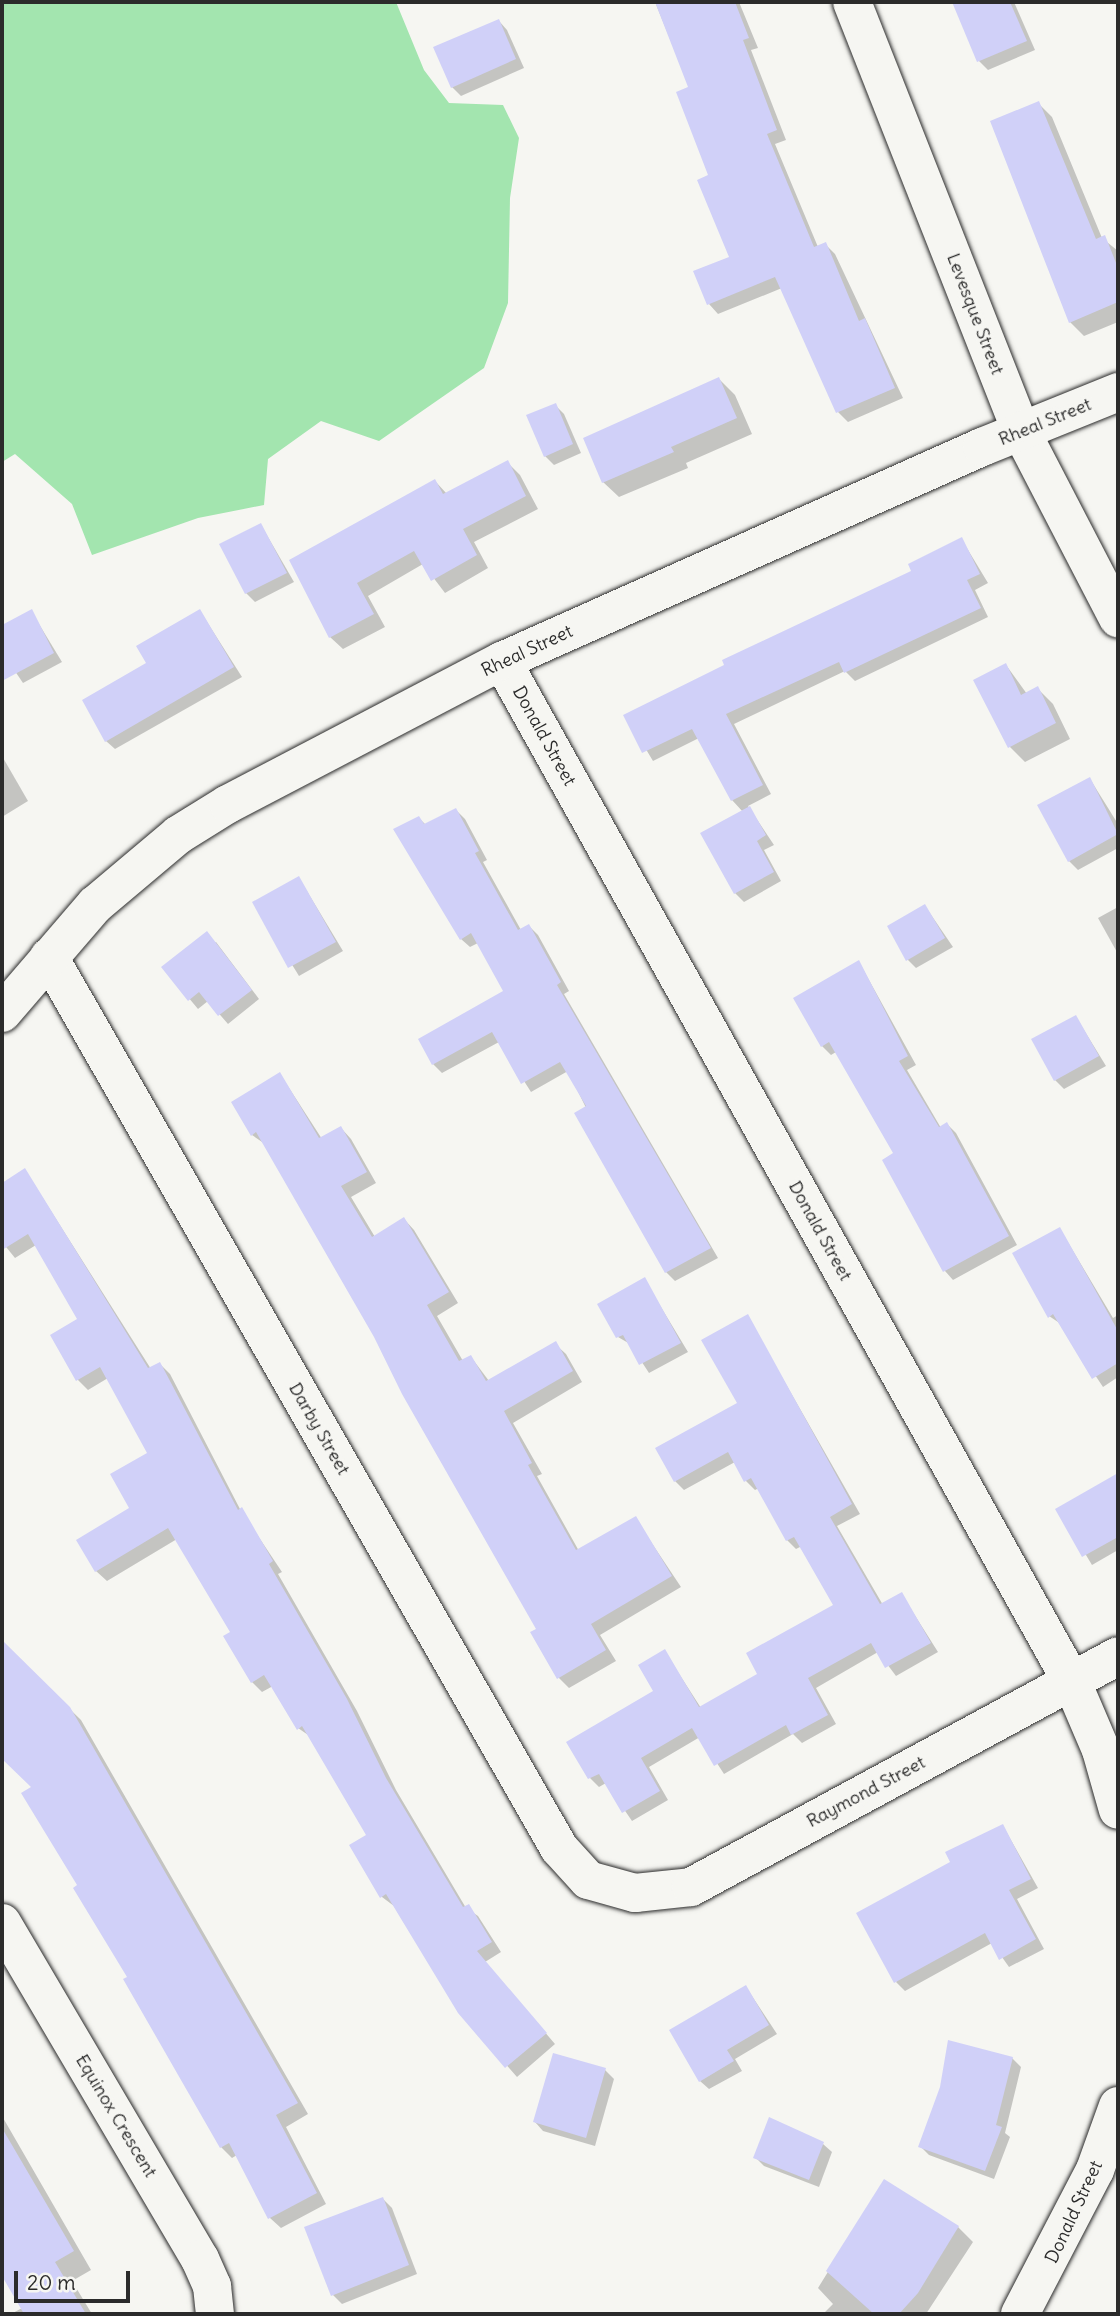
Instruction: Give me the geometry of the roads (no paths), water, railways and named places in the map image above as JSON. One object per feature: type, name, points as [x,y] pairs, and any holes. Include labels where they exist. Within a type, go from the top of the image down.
[{"type":"street","name":"Levesque Street","points":[[852,2],[1021,432],[1118,618]]},
{"type":"street","name":"Rheal Street","points":[[2,1013],[95,905],[178,835],[317,756],[502,661],[1021,432],[1118,392]]},
{"type":"street","name":"Donald Street","points":[[502,661],[1072,1682],[1101,1751],[1118,1810]]},
{"type":"street","name":"Darby Street","points":[[49,957],[559,1848],[581,1874],[605,1887]]},
{"type":"street","name":"Raymond Street","points":[[605,1887],[648,1893],[691,1887],[1118,1656]]},
{"type":"street","name":"Equinox Crescent","points":[[2,1923],[200,2259],[212,2286],[215,2314]]},
{"type":"street","name":"Donald Street","points":[[1020,2314],[1095,2170],[1118,2106]]}]
